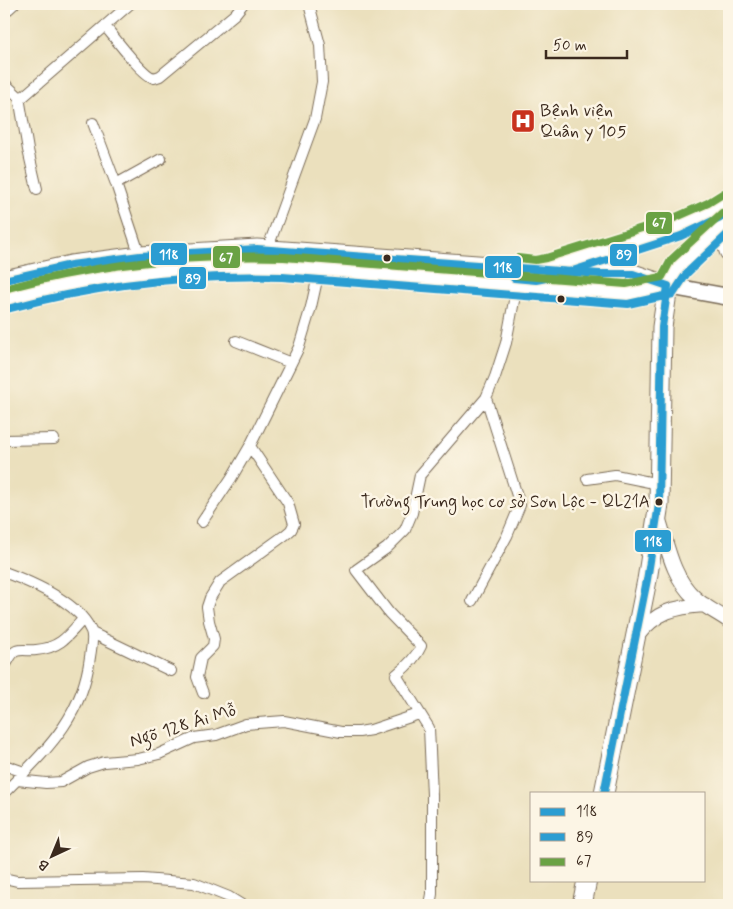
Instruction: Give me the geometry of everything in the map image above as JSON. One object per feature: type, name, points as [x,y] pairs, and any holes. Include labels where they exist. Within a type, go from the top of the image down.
[{"type":"highway","points":[[4,280],[72,273],[236,265],[264,258],[319,271],[508,279],[681,225],[715,211],[729,202]]},
{"type":"highway","points":[[727,222],[726,241],[729,251]]},
{"type":"highway","points":[[604,792],[647,580],[657,516],[662,327],[668,286],[679,267],[727,222]]},
{"type":"highway","points":[[4,298],[72,273],[140,256],[264,258],[508,279],[627,294],[668,286]]},
{"type":"highway","points":[[535,270],[633,274],[668,286]]},
{"type":"highway","points":[[582,905],[587,882]]},
{"type":"main road","points":[[668,286],[729,297]]},
{"type":"street","points":[[4,13],[14,4]]},
{"type":"street","points":[[19,97],[31,92],[130,4]]},
{"type":"street","points":[[105,26],[148,76],[154,78],[160,76],[235,14],[243,4]]},
{"type":"street","points":[[264,258],[315,118],[322,82],[320,44],[309,4]]},
{"type":"street","points":[[4,83],[19,97],[37,189]]},
{"type":"street","points":[[93,123],[140,256]]},
{"type":"street","points":[[116,184],[161,158]]},
{"type":"street","points":[[202,522],[250,446],[299,346],[311,307],[319,271]]},
{"type":"street","points":[[430,905],[432,894],[432,795],[428,728],[396,676],[414,657],[420,646],[389,613],[356,570],[387,548],[405,530],[412,513],[420,475],[486,398],[506,343],[508,279]]},
{"type":"street","points":[[236,341],[291,363]]},
{"type":"street","points":[[472,601],[507,536],[520,505],[486,398]]},
{"type":"street","points":[[4,440],[54,439]]},
{"type":"street","points":[[204,693],[197,677],[201,658],[214,644],[207,607],[210,598],[220,582],[285,535],[294,524],[288,503],[250,446]]},
{"type":"street","points":[[587,479],[615,475],[659,484]]},
{"type":"street","points":[[657,516],[680,581],[696,599],[729,621]]},
{"type":"street","points":[[4,572],[25,580],[68,605],[83,619],[92,633],[171,671]]},
{"type":"street","points":[[636,637],[650,621],[665,612],[705,605]]},
{"type":"street","points":[[4,666],[12,654],[17,651],[49,648],[58,645],[83,619]]},
{"type":"street","points":[[4,793],[59,733],[77,707],[84,686],[92,633]]},
{"type":"street","name":"Ngõ 128 Ái Mỗ","points":[[4,765],[21,776],[46,783],[61,782],[88,767],[104,762],[138,759],[159,754],[194,738],[216,735],[246,724],[284,721],[340,732],[359,732],[371,730],[419,714]]},
{"type":"street","points":[[4,878],[17,881],[143,879],[194,884],[229,897],[242,905]]},
{"type":"transit line","name":"67","points":[[518,258],[535,260],[546,258],[674,218],[708,203],[724,193]]},
{"type":"transit line","name":"67","points":[[4,289],[73,273],[142,262],[248,256],[284,257],[626,284],[662,277],[671,260],[722,213]]},
{"type":"transit line","name":"89","points":[[514,278],[536,280],[557,276],[681,236],[729,213]]},
{"type":"transit line","name":"89","points":[[7,309],[75,293],[143,282],[247,276],[282,277],[628,304],[673,294],[687,273],[729,233]]},
{"type":"transit line","name":"118","points":[[4,280],[71,265],[140,256],[257,249],[600,274],[633,274],[668,286]]},
{"type":"transit line","name":"118","points":[[604,792],[647,580],[659,504],[662,327],[668,286]]},
{"type":"place","name":"Bệnh viện Quân y 105","points":[[523,121]]},
{"type":"place","name":"Trường Trung học cơ sở Sơn Lộc - QL21A","points":[[659,502]]}]
